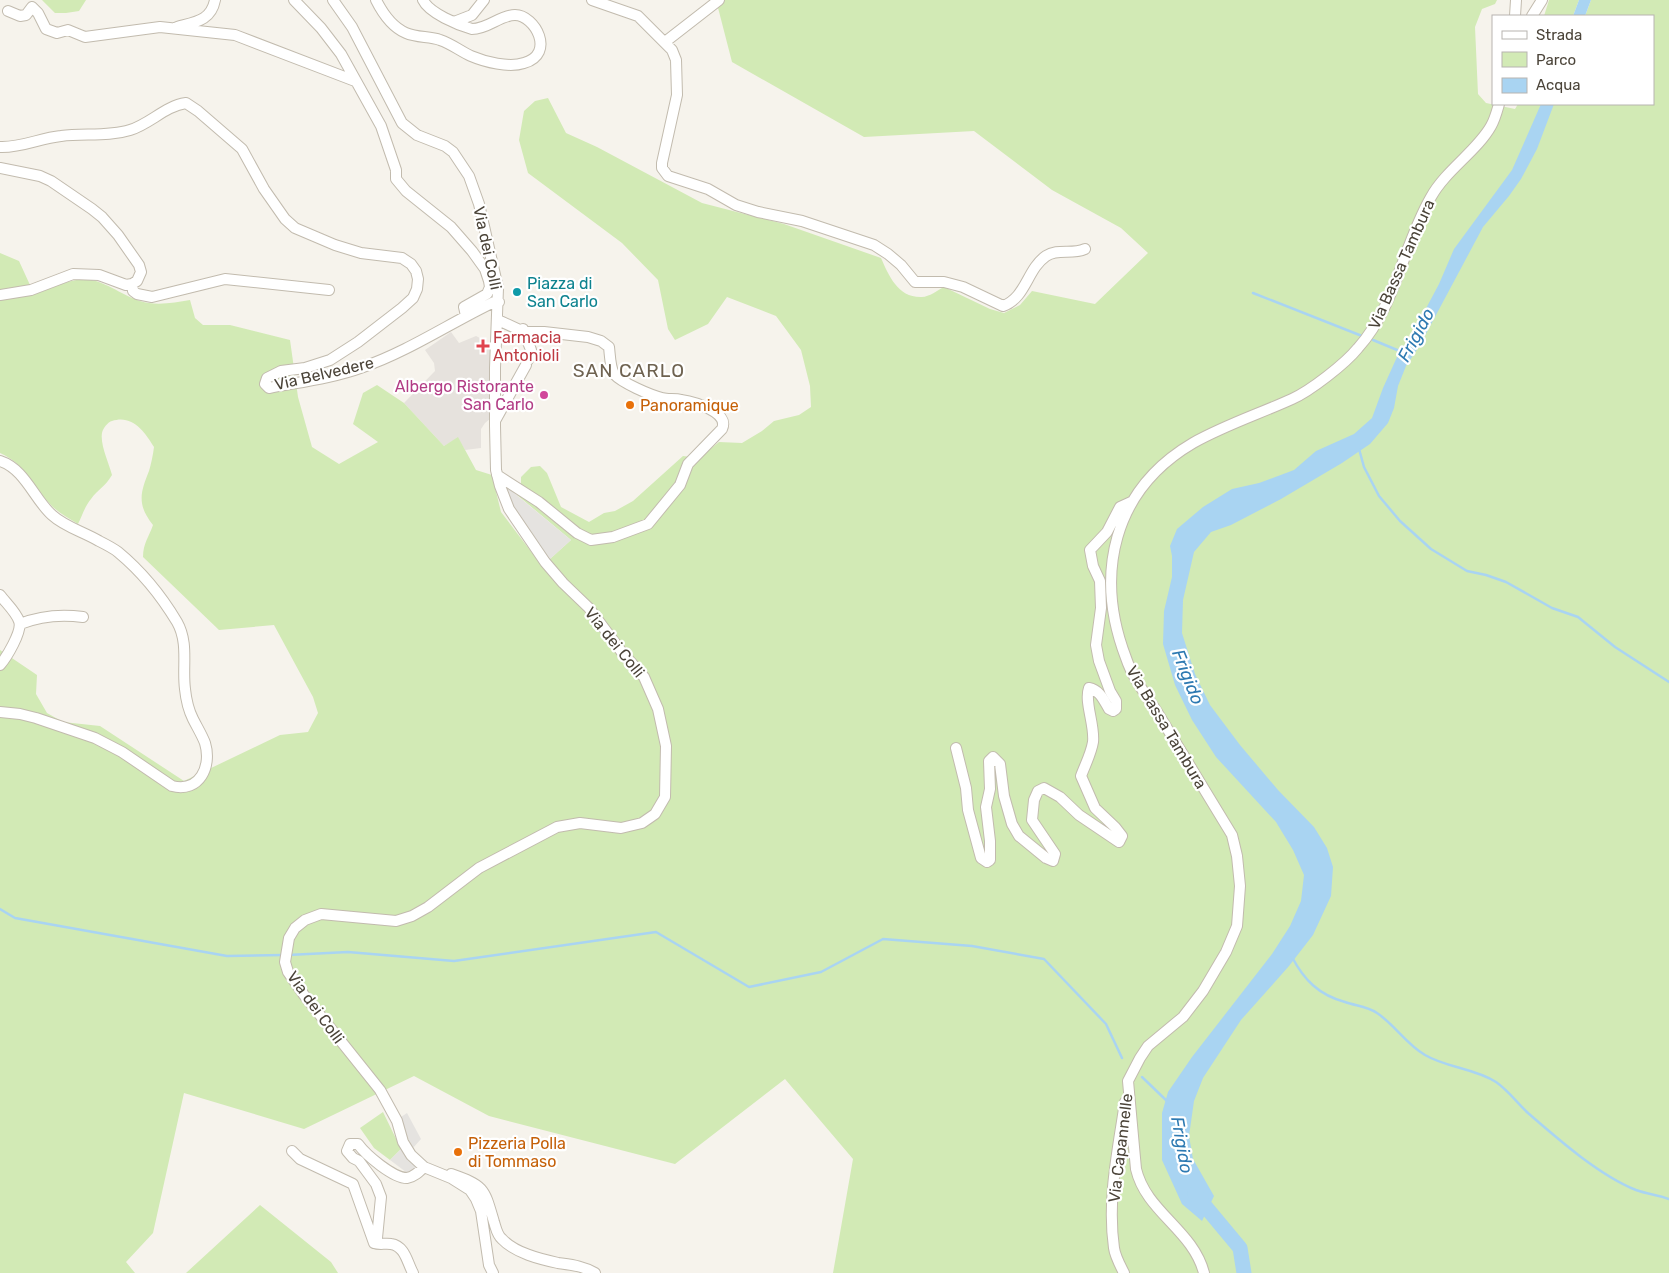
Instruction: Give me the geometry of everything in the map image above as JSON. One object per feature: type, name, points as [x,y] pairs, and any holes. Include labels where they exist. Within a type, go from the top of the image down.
[{"type":"street","points":[[171,28],[206,18],[213,10],[215,0]]},
{"type":"street","points":[[294,0],[322,28],[341,54],[381,126],[396,170],[396,179],[406,191],[451,227],[472,251],[484,269],[489,281],[490,291],[464,307],[466,316]]},
{"type":"street","name":"Via dei Colli","points":[[333,0],[352,27],[402,123],[417,135],[445,146],[453,152],[469,176],[479,204],[496,272],[499,302],[495,368],[497,474],[509,509],[545,562],[563,583],[589,608],[621,651],[644,677],[658,709],[666,746],[665,797],[655,814],[642,823],[621,828],[580,823],[557,827],[479,868],[428,907],[412,916],[396,921],[321,914],[305,920],[295,928],[289,938],[285,962],[288,972],[304,996],[380,1090],[396,1121],[403,1142],[411,1155],[421,1164],[451,1178],[470,1190],[476,1199],[489,1264],[493,1273]]},
{"type":"street","points":[[376,0],[384,15],[407,34],[438,39],[471,56],[511,64],[524,63],[540,51],[541,41],[537,30],[528,21],[516,15],[478,29],[472,29],[433,12],[425,5],[423,0]]},
{"type":"street","points":[[454,22],[472,15],[484,0]]},
{"type":"street","points":[[592,0],[638,16],[672,50],[676,60],[677,95],[662,168],[665,173],[673,178],[708,189],[736,205],[758,212],[802,221],[874,245],[888,254],[915,282],[944,282],[963,287],[1003,306],[1012,303],[1039,262],[1048,255],[1057,252],[1076,253],[1085,249]]},
{"type":"street","points":[[665,42],[719,0]]},
{"type":"street","points":[[1515,15],[1516,0]]},
{"type":"street","points":[[1533,15],[1542,0]]},
{"type":"street","points":[[8,11],[20,16],[26,15],[32,8],[38,13],[46,29],[57,33],[68,30],[85,37],[160,27],[235,35],[355,81]]},
{"type":"street","name":"Via Belvedere","points":[[0,147],[9,148],[58,136],[112,134],[131,130],[173,107],[186,103],[198,110],[242,149],[273,202],[285,219],[295,228],[334,245],[361,253],[402,258],[412,264],[418,279],[417,289],[413,298],[402,308],[358,342],[330,360],[305,368],[281,371],[267,378],[265,384],[269,388],[362,368],[404,350],[494,302],[499,302]]},
{"type":"street","name":"Via Bassa Tambura","points":[[1128,1081],[1148,1046],[1183,1017],[1203,991],[1226,952],[1237,926],[1240,886],[1237,856],[1232,835],[1136,680],[1126,659],[1112,605],[1112,564],[1116,537],[1131,502],[1159,467],[1191,444],[1220,429],[1294,398],[1335,370],[1358,348],[1370,334],[1380,317],[1421,215],[1433,193],[1451,170],[1491,127],[1499,105]]},
{"type":"street","points":[[0,168],[40,176],[51,181],[102,217],[118,234],[140,266],[140,276],[132,284],[126,285],[100,275],[73,274],[31,290],[0,295]]},
{"type":"street","points":[[132,284],[133,291],[137,294],[152,297],[225,279],[329,290]]},
{"type":"street","points":[[497,474],[539,502],[577,533],[591,540],[614,536],[648,524],[680,485],[688,464],[722,429],[724,424],[718,413],[679,399],[670,400],[662,398],[621,380],[612,371],[609,347],[601,341],[588,337],[523,330],[498,320]]},
{"type":"street","points":[[495,420],[527,363],[531,350],[523,330]]},
{"type":"street","points":[[0,461],[16,471],[52,515],[66,525],[89,535],[118,552],[148,583],[176,621],[183,634],[185,690],[192,716],[205,743],[207,759],[198,782],[181,789],[172,786],[122,752],[95,738],[36,718],[0,712]]},
{"type":"street","points":[[956,748],[966,788],[968,810],[983,862],[990,860],[986,808],[990,789],[988,761],[994,757],[1000,764],[1004,796],[1012,824],[1019,836],[1046,858],[1053,861],[1055,854],[1032,820],[1033,805],[1038,790],[1044,788],[1060,797],[1079,816],[1119,842],[1122,836],[1116,827],[1095,808],[1081,776],[1093,742],[1087,693],[1090,688],[1095,689],[1109,709],[1116,709],[1116,701],[1110,691],[1099,662],[1096,645],[1101,608],[1100,581],[1090,550],[1107,532],[1120,507],[1131,502]]},
{"type":"street","points":[[0,595],[20,624],[7,657],[0,665]]},
{"type":"street","points":[[20,624],[33,619],[65,615],[83,617]]},
{"type":"street","points":[[1128,1081],[1136,1169],[1140,1183],[1149,1199],[1192,1246],[1202,1262],[1204,1273]]},
{"type":"street","name":"Via Capannelle","points":[[1124,1273],[1114,1250],[1111,1202],[1114,1168],[1122,1131],[1128,1081]]},
{"type":"street","points":[[374,1243],[377,1238],[381,1197],[376,1184],[359,1161],[353,1158],[347,1151],[350,1144],[358,1144],[363,1151],[388,1170],[402,1177],[408,1178],[418,1174],[421,1164],[480,1186],[486,1196],[495,1227],[501,1239],[526,1254],[581,1266],[595,1273]]},
{"type":"street","points":[[292,1151],[300,1159],[353,1184],[374,1243]]},
{"type":"street","points":[[374,1243],[379,1245],[392,1244],[398,1247],[404,1253],[413,1273]]},
{"type":"street","points":[[557,1262],[572,1273]]},
{"type":"shaded area","points":[[451,332],[459,343],[476,336],[482,339],[491,349],[491,418],[481,429],[481,448],[465,450],[458,438],[444,446],[404,403],[435,371],[434,363],[425,350]]},
{"type":"shaded area","points":[[503,484],[571,540],[549,560],[507,500]]},
{"type":"shaded area","points":[[407,1113],[421,1139],[413,1148],[398,1119]]},
{"type":"shaded area","points":[[401,1149],[423,1170],[414,1178],[390,1160]]},
{"type":"green space","points":[[42,0],[86,0],[79,11],[55,13]]},
{"type":"green space","points":[[716,0],[1497,0],[1495,4],[1482,9],[1475,27],[1478,94],[1486,103],[1515,109],[1517,105],[1654,105],[1654,15],[1585,15],[1591,0],[1669,0],[1669,1273],[833,1273],[853,1159],[785,1079],[675,1164],[489,1116],[414,1076],[304,1129],[184,1093],[153,1233],[126,1262],[135,1273],[0,1273],[0,650],[37,675],[36,694],[47,713],[63,722],[100,726],[184,781],[280,735],[308,732],[318,713],[313,697],[274,625],[219,630],[143,557],[145,544],[153,525],[142,505],[142,492],[150,468],[154,447],[142,430],[126,420],[119,419],[107,424],[102,433],[102,443],[112,475],[89,502],[78,524],[52,506],[28,475],[16,463],[0,453],[0,253],[19,261],[30,285],[38,293],[72,281],[90,280],[105,284],[146,303],[165,304],[190,300],[195,318],[203,325],[230,325],[290,340],[298,397],[312,447],[339,464],[378,442],[353,424],[363,393],[377,385],[404,403],[444,446],[458,437],[476,470],[492,475],[501,512],[542,566],[571,540],[517,495],[521,485],[521,477],[531,467],[540,466],[547,473],[561,507],[589,522],[604,513],[615,511],[633,501],[683,456],[699,458],[719,442],[742,443],[774,421],[799,415],[811,407],[810,386],[801,350],[776,316],[727,297],[708,324],[675,340],[668,329],[658,280],[622,243],[528,173],[519,140],[524,111],[535,101],[548,98],[566,133],[597,147],[702,203],[784,224],[881,258],[887,272],[896,285],[907,294],[914,296],[928,296],[944,287],[990,309],[1004,313],[1020,305],[1032,291],[1095,304],[1148,253],[1121,228],[1052,190],[974,131],[864,137],[732,62]]},
{"type":"green space","points":[[1549,0],[1579,0],[1573,15],[1544,15]]},
{"type":"green space","points":[[383,1112],[401,1149],[390,1160],[374,1148],[360,1128]]},
{"type":"green space","points":[[260,1205],[331,1262],[338,1273],[186,1273]]},
{"type":"water","points":[[1579,0],[1591,0],[1585,15],[1573,15]]},
{"type":"water","points":[[1541,105],[1554,105],[1537,149],[1521,179],[1483,227],[1420,345],[1406,366],[1398,386],[1394,408],[1388,423],[1370,444],[1342,463],[1281,499],[1231,525],[1211,532],[1194,552],[1183,600],[1182,633],[1195,674],[1210,705],[1240,745],[1278,790],[1314,827],[1327,848],[1333,867],[1331,896],[1313,935],[1289,966],[1241,1020],[1203,1078],[1194,1101],[1189,1136],[1193,1159],[1214,1196],[1202,1221],[1182,1204],[1162,1160],[1162,1113],[1168,1092],[1192,1057],[1272,954],[1290,926],[1301,901],[1304,875],[1293,850],[1276,822],[1216,757],[1192,720],[1175,685],[1163,644],[1164,611],[1172,577],[1170,546],[1177,529],[1203,507],[1232,489],[1259,483],[1294,470],[1316,451],[1354,434],[1372,418],[1397,357],[1414,331],[1439,284],[1454,249],[1512,170]]},
{"type":"waterway","points":[[1253,293],[1362,336]]},
{"type":"waterway","points":[[1373,340],[1402,352]]},
{"type":"waterway","points":[[1359,449],[1364,467],[1379,496],[1400,521],[1431,549],[1467,571],[1506,582],[1552,608],[1578,617],[1615,647],[1669,682]]},
{"type":"waterway","points":[[0,909],[15,918],[227,956],[283,955]]},
{"type":"waterway","points":[[288,955],[348,952],[454,961],[656,932],[749,987],[821,972],[883,939],[972,946],[1044,959],[1106,1024],[1122,1058]]},
{"type":"waterway","points":[[1292,957],[1307,980],[1320,991],[1336,999],[1365,1007],[1377,1013],[1418,1051],[1425,1055],[1442,1063],[1488,1077],[1505,1089],[1524,1109],[1566,1145],[1594,1166],[1636,1190],[1669,1199]]},
{"type":"waterway","points":[[1142,1077],[1168,1102]]},
{"type":"waterway","name":"Frigido","points":[[1195,1194],[1240,1248],[1244,1273]]},
{"type":"place","name":"Piazza di San Carlo","points":[[517,292]]},
{"type":"place","name":"Farmacia Antonioli","points":[[483,346]]},
{"type":"place","name":"Albergo Ristorante San Carlo","points":[[544,395]]},
{"type":"place","name":"Panoramique","points":[[630,405]]},
{"type":"place","name":"Pizzeria Polla di Tommaso","points":[[458,1152]]},
{"type":"district","name":"SAN CARLO","points":[[629,370]]}]
